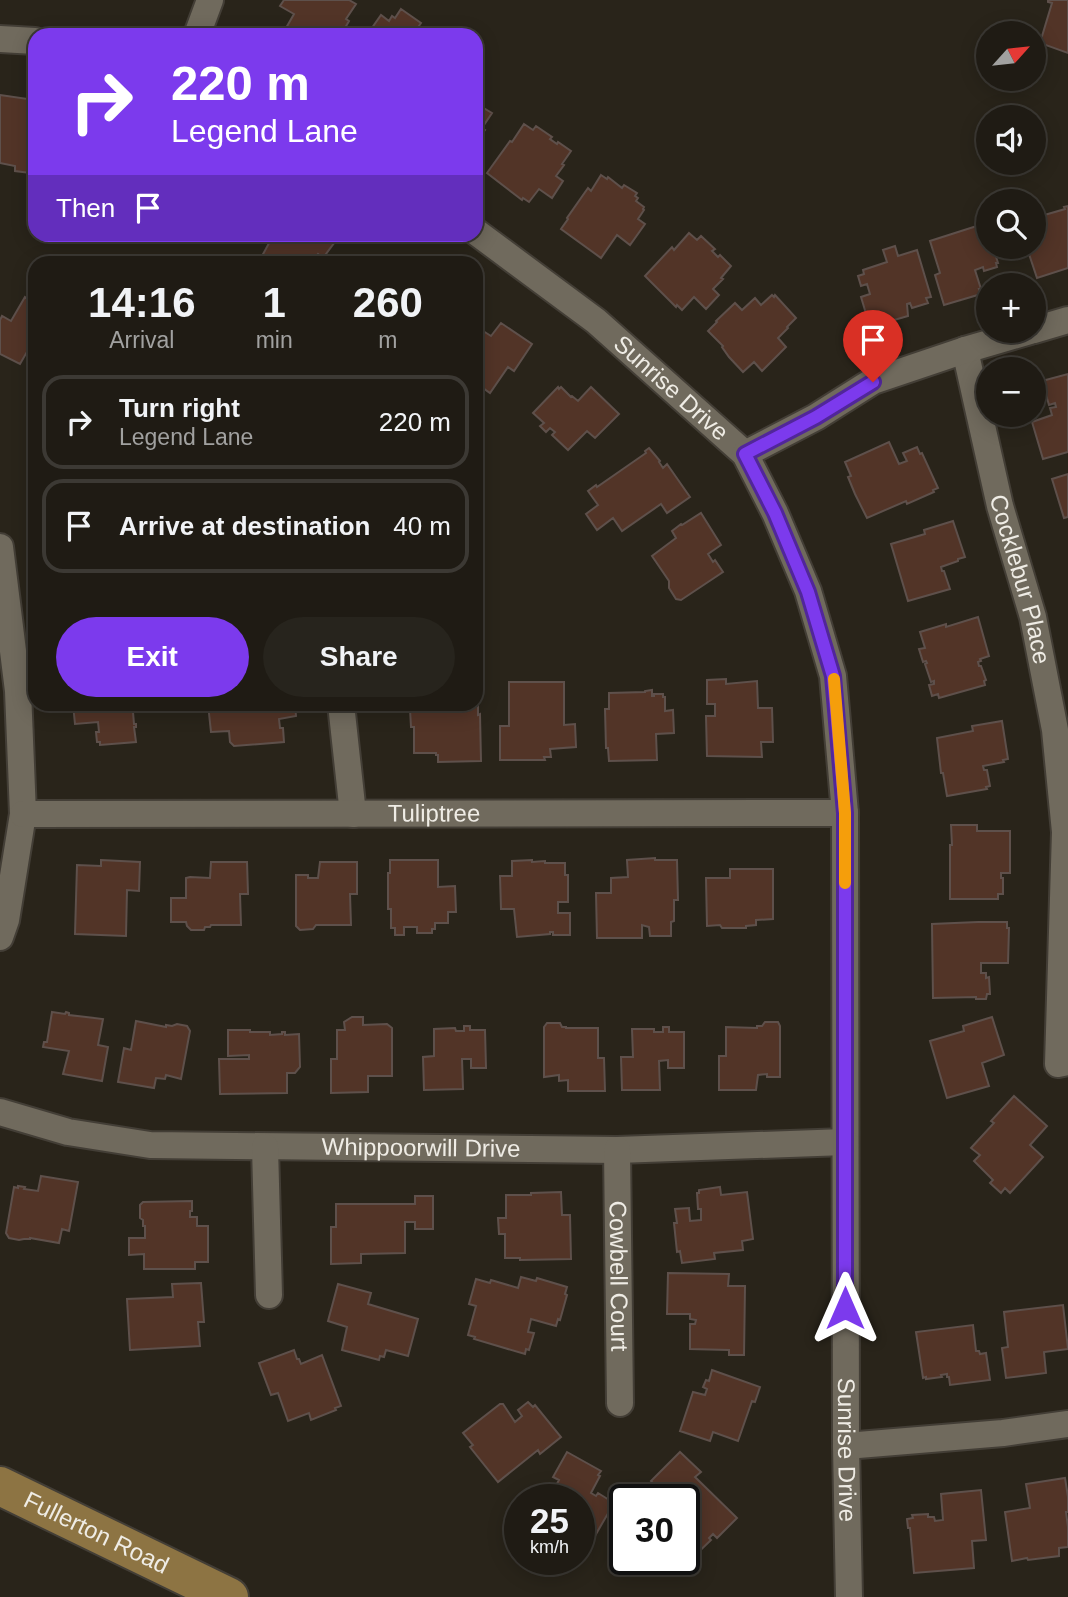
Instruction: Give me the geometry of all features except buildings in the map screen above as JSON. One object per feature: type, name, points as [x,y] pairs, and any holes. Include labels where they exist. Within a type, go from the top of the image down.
[{"type":"main road","name":"Fullerton Road","points":[[0,1486],[229,1597]]},
{"type":"street","points":[[200,28],[210,0]]},
{"type":"street","points":[[0,39],[28,41]]},
{"type":"street","name":"Sunrise Drive","points":[[483,237],[596,321],[745,454],[775,513],[808,592],[833,676],[845,813],[846,1446],[849,1597]]},
{"type":"street","points":[[1046,326],[1068,320]]},
{"type":"street","points":[[745,454],[816,417],[873,382],[988,343]]},
{"type":"street","name":"Cocklebur Place","points":[[965,350],[1000,506],[1032,617],[1055,730],[1065,832],[1063,1063]]},
{"type":"street","points":[[0,547],[18,691],[23,814],[6,920],[0,937]]},
{"type":"street","points":[[342,711],[353,814]]},
{"type":"street","name":"Tuliptree","points":[[23,814],[845,813]]},
{"type":"street","name":"Whippoorwill Drive","points":[[0,1112],[68,1132],[150,1144],[617,1150],[845,1142]]},
{"type":"street","points":[[265,1147],[269,1296]]},
{"type":"street","name":"Cowbell Court","points":[[617,1150],[620,1403]]},
{"type":"street","points":[[846,1446],[1003,1433],[1068,1424]]},
{"type":"slow traffic","points":[[834,679],[845,813],[845,883]]},
{"type":"route","points":[[845,1308],[845,813],[833,676],[808,592],[775,513],[745,454],[816,417],[873,382]]}]
